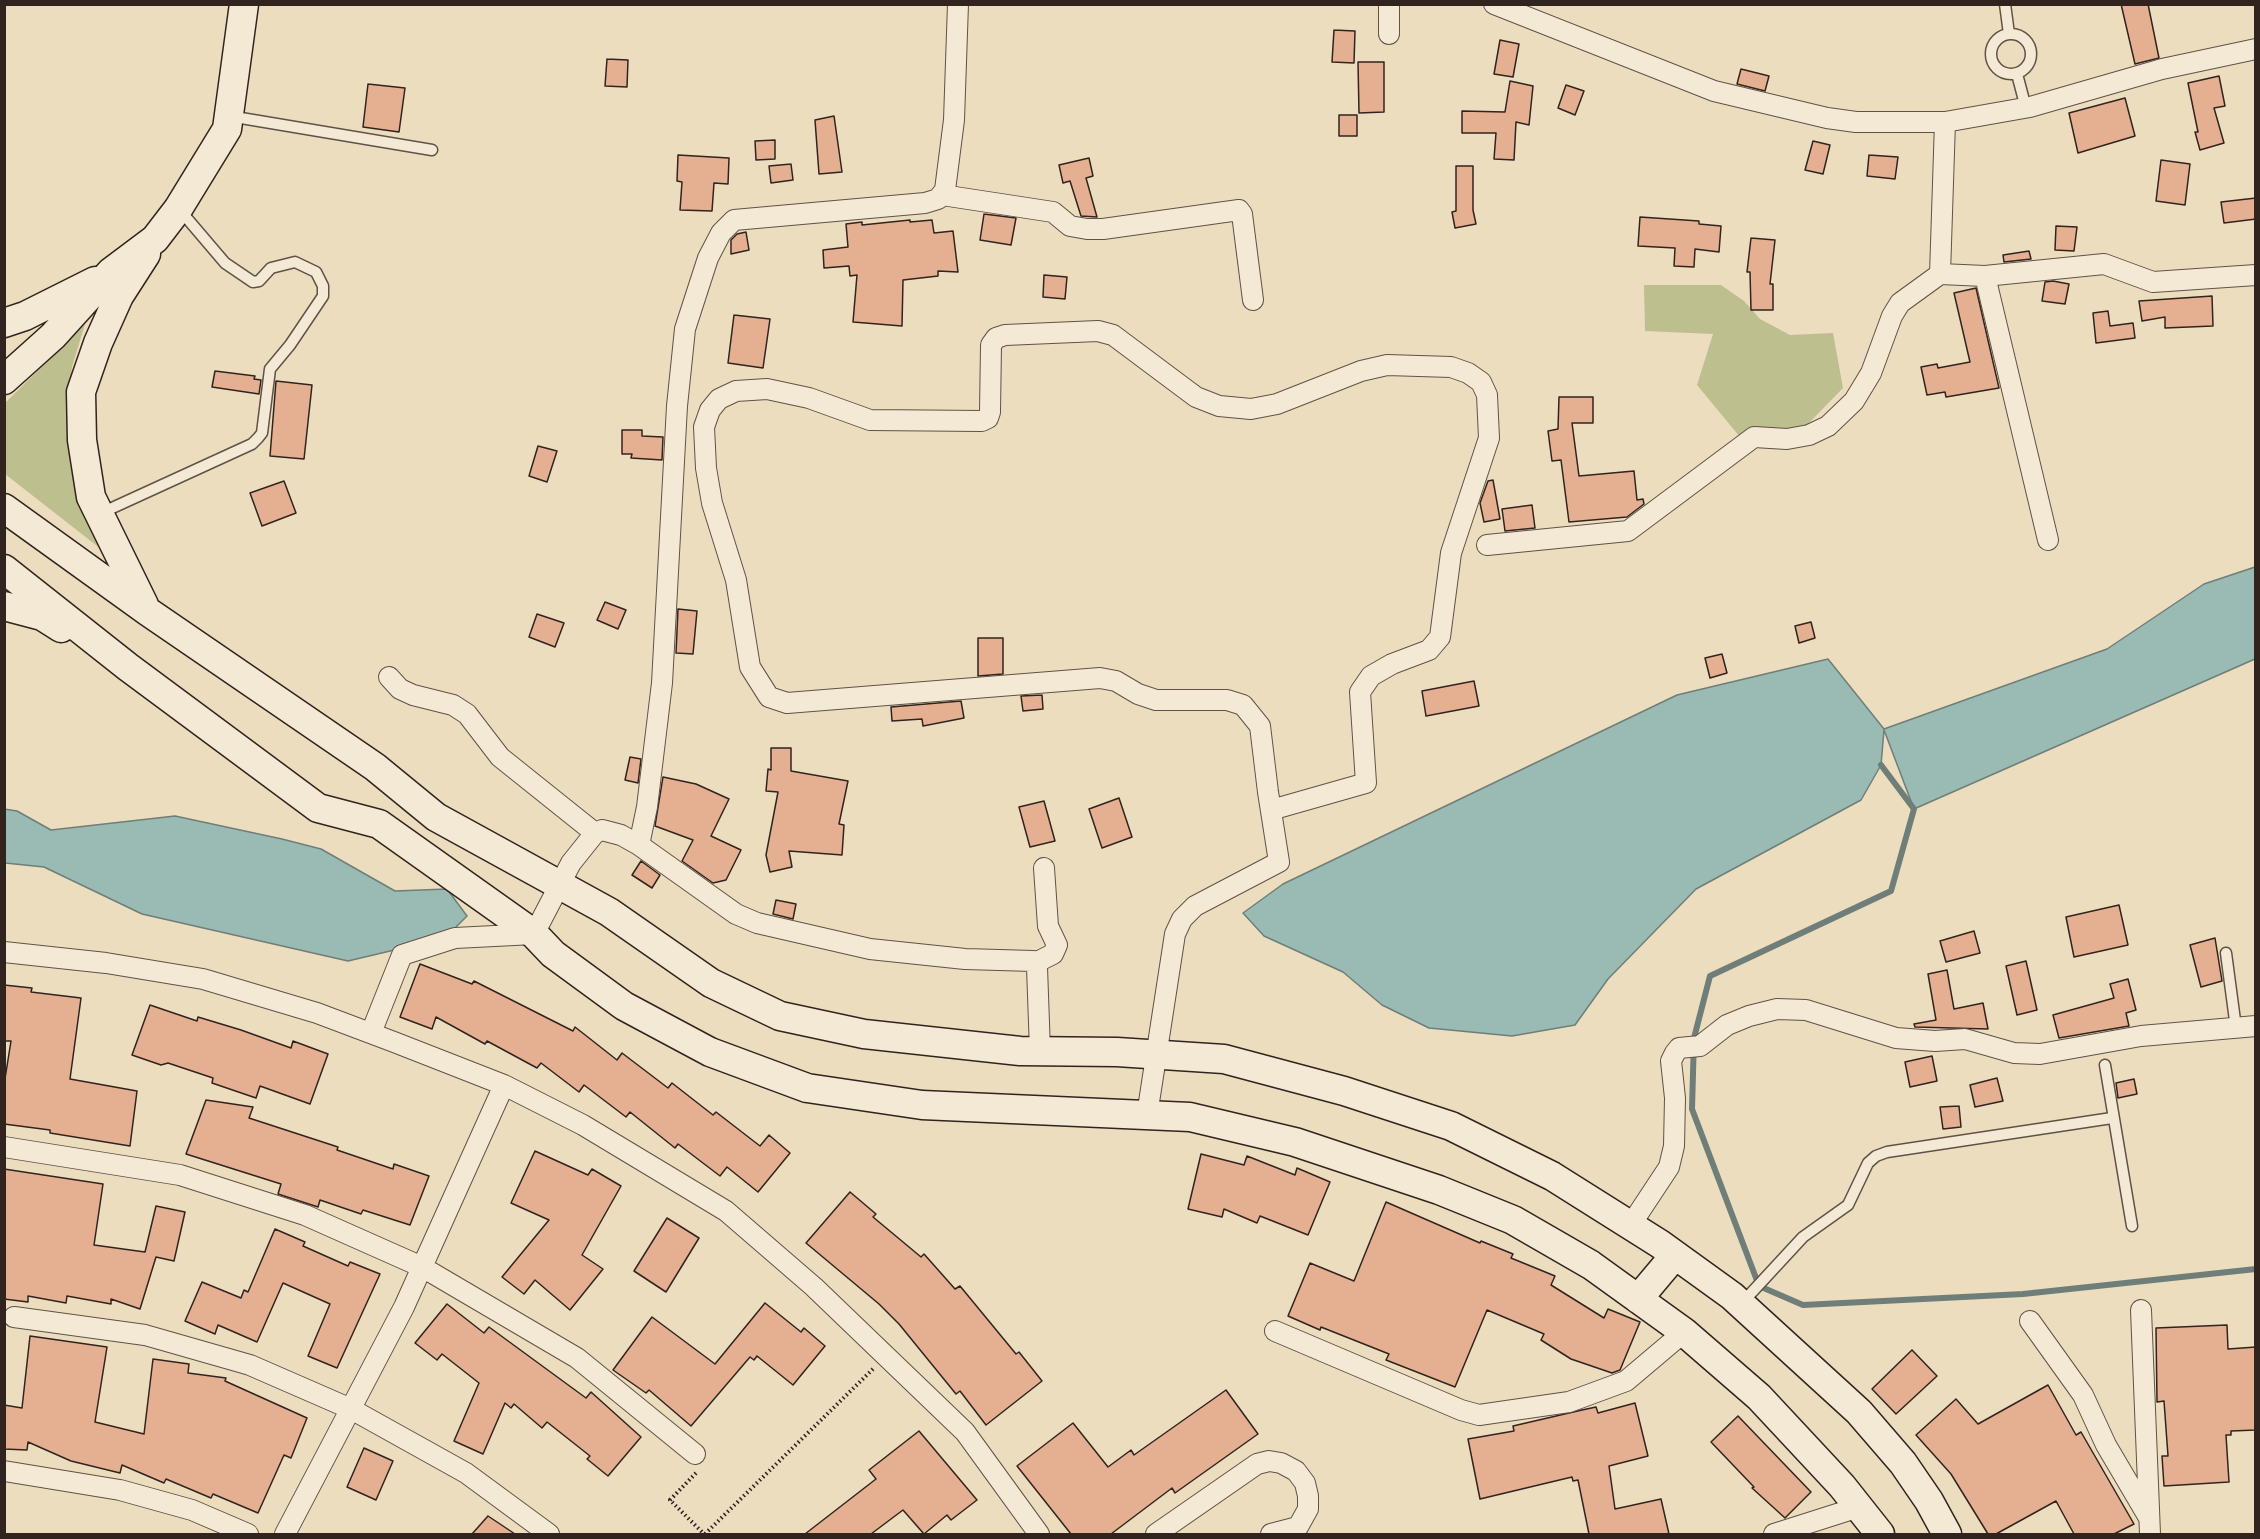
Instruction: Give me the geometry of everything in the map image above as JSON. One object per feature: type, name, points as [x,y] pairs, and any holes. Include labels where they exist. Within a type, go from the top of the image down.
[{"type":"street","points":[[147,611],[92,497],[82,440],[81,392],[98,343],[119,296],[155,239],[178,209],[227,129],[244,4]]},
{"type":"street","points":[[942,195],[945,190],[954,120],[958,4]]},
{"type":"street","points":[[1389,4],[1389,34]]},
{"type":"street","points":[[1494,4],[1714,90],[1827,118],[1856,122],[1945,122],[2026,108],[2162,69],[2256,49]]},
{"type":"street","points":[[1941,274],[1945,122]]},
{"type":"street","points":[[639,844],[660,702],[677,406],[685,329],[708,258],[721,233],[734,220],[925,203],[942,195],[1053,212],[1070,226],[1087,229],[1103,229],[1239,210],[1242,214],[1253,300]]},
{"type":"street","points":[[4,323],[25,316],[111,272],[155,239]]},
{"type":"street","points":[[1487,545],[1628,531],[1754,437],[1787,439],[1809,435],[1828,426],[1854,401],[1871,373],[1892,316],[1900,303],[1941,274],[1985,276],[2104,264],[2153,282],[2256,275]]},
{"type":"street","points":[[4,380],[53,336],[111,272]]},
{"type":"street","points":[[1985,276],[2048,540]]},
{"type":"street","points":[[1147,1115],[1174,934],[1182,919],[1195,906],[1279,862],[1271,810],[1260,726],[1243,705],[1227,700],[1156,700],[1138,694],[1116,681],[1100,678],[788,703],[769,697],[750,667],[736,580],[712,503],[706,468],[704,427],[710,410],[719,399],[736,391],[767,389],[809,398],[870,420],[982,421],[988,418],[990,412],[992,345],[996,338],[1005,335],[1098,331],[1113,335],[1196,397],[1219,406],[1251,409],[1304,396],[1361,371],[1387,365],[1451,367],[1474,377],[1481,382],[1487,395],[1489,438],[1451,553],[1440,637],[1429,650],[1392,664],[1371,676],[1360,692],[1366,783],[1271,810]]},
{"type":"street","points":[[4,508],[147,611],[375,767],[436,817],[478,843],[577,856]]},
{"type":"street","points":[[4,569],[128,667],[318,808],[379,825],[534,934],[553,954],[624,1006],[710,1052],[807,1088],[922,1105],[1190,1117],[1295,1142],[1439,1190],[1513,1220],[1591,1265],[1684,1332],[1759,1396],[1859,1507],[1880,1534]]},
{"type":"street","points":[[4,606],[42,616],[128,667]]},
{"type":"street","points":[[389,677],[400,689],[413,695],[453,705],[467,714],[577,856],[609,912],[711,983],[780,1016],[864,1034],[1040,1051],[1156,1054],[1224,1059],[1344,1091],[1451,1126],[1552,1176],[1675,1255],[1748,1297],[1859,1412],[1903,1463],[1929,1501],[1947,1534]]},
{"type":"street","points":[[534,934],[577,856],[608,830],[639,844],[736,914],[757,923],[870,949],[965,959],[1027,960],[1035,963],[1053,954],[1057,945],[1048,926],[1044,868]]},
{"type":"street","points":[[371,1033],[402,955],[456,938],[534,934]]},
{"type":"street","points":[[4,952],[106,963],[203,979],[317,1013],[504,1085],[583,1125],[726,1211],[814,1287],[964,1432],[1039,1534]]},
{"type":"street","points":[[1035,963],[1040,1051]]},
{"type":"street","points":[[1630,1226],[1669,1167],[1674,1146],[1675,1098],[1671,1061],[1679,1048],[1700,1046],[1727,1025],[1749,1016],[1777,1009],[1806,1010],[1896,1038],[1935,1041],[1965,1039],[2013,1053],[2040,1054],[2141,1036],[2246,1027]]},
{"type":"street","points":[[285,1534],[422,1267],[504,1085]]},
{"type":"street","points":[[4,1147],[180,1175],[305,1215],[422,1267],[577,1358],[695,1455]]},
{"type":"street","points":[[1638,1299],[1675,1255]]},
{"type":"street","points":[[2141,1310],[2150,1526]]},
{"type":"street","points":[[14,1317],[146,1335],[250,1365],[351,1409],[466,1473],[549,1534]]},
{"type":"street","points":[[2030,1321],[2083,1395],[2106,1445],[2150,1526]]},
{"type":"street","points":[[1275,1331],[1450,1406],[1479,1415],[1569,1402],[1626,1381],[1684,1332]]},
{"type":"street","points":[[1156,1534],[1257,1464],[1269,1461],[1281,1463],[1296,1471],[1305,1483],[1308,1496],[1308,1509],[1298,1527],[1271,1534]]},
{"type":"street","points":[[4,1471],[120,1490],[192,1510],[248,1534]]},
{"type":"street","points":[[1774,1534],[1859,1507]]},
{"type":"lane","points":[[2005,4],[2009,34]]},
{"type":"lane","points":[[2009,34],[2022,37],[2031,47],[2032,54],[2028,66],[2017,74],[1998,69],[1991,58],[1991,52],[1997,40],[2009,34]]},
{"type":"lane","points":[[2017,74],[2026,108]]},
{"type":"lane","points":[[228,116],[432,150]]},
{"type":"lane","points":[[99,514],[252,444],[262,433],[270,369],[290,345],[323,296],[323,286],[316,272],[295,262],[271,268],[259,281],[253,282],[225,263],[178,209]]},
{"type":"lane","points":[[2226,953],[2246,1027]]},
{"type":"lane","points":[[2105,1065],[2112,1118],[2132,1226]]},
{"type":"lane","points":[[1748,1297],[1803,1237],[1848,1204],[1868,1163],[1876,1156],[1887,1152],[2112,1118]]},
{"type":"path","points":[[695,1455],[699,1470],[670,1500],[705,1534],[885,1357]]},
{"type":"green space","points":[[1644,285],[1721,285],[1744,301],[1760,319],[1790,335],[1833,333],[1843,388],[1806,426],[1740,437],[1697,385],[1713,334],[1645,331]]},
{"type":"green space","points":[[85,324],[72,367],[68,405],[106,553],[5,474],[4,404]]},
{"type":"water","points":[[2255,567],[2255,659],[1914,809],[1884,730],[1881,765],[1861,800],[1696,889],[1608,979],[1575,1025],[1512,1036],[1429,1028],[1382,1005],[1343,972],[1264,936],[1243,913],[1283,884],[1677,695],[1828,659],[1884,729],[2107,649],[2204,584]]},
{"type":"water","points":[[4,809],[17,811],[51,830],[175,816],[282,839],[321,849],[395,891],[447,889],[467,916],[445,938],[348,961],[142,914],[44,867],[5,863]]},
{"type":"building","points":[[2121,4],[2148,4],[2159,58],[2135,64]]},
{"type":"building","points":[[1334,30],[1355,31],[1354,63],[1332,62]]},
{"type":"building","points":[[1500,40],[1519,44],[1513,77],[1494,74]]},
{"type":"building","points":[[607,59],[628,60],[627,87],[605,86]]},
{"type":"building","points":[[1358,62],[1384,62],[1384,112],[1359,113]]},
{"type":"building","points":[[1741,69],[1769,76],[1765,91],[1737,84]]},
{"type":"building","points":[[2219,76],[2225,106],[2214,108],[2224,143],[2200,150],[2188,83]]},
{"type":"building","points":[[1510,81],[1533,86],[1529,125],[1516,122],[1514,160],[1494,159],[1496,133],[1462,133],[1462,111],[1505,112]]},
{"type":"building","points":[[368,84],[405,88],[399,132],[363,127]]},
{"type":"building","points":[[1566,85],[1584,91],[1575,115],[1558,108]]},
{"type":"building","points":[[2125,98],[2135,136],[2078,153],[2069,113]]},
{"type":"building","points":[[1339,115],[1357,115],[1357,136],[1339,136]]},
{"type":"building","points":[[834,116],[842,172],[819,174],[815,120]]},
{"type":"building","points":[[775,140],[775,159],[756,160],[755,141]]},
{"type":"building","points":[[1813,141],[1830,145],[1823,174],[1805,170]]},
{"type":"building","points":[[678,155],[729,158],[728,184],[714,183],[712,211],[680,210],[682,182],[677,181]]},
{"type":"building","points":[[1869,155],[1898,157],[1895,179],[1867,176]]},
{"type":"building","points":[[1089,158],[1093,176],[1086,178],[1097,217],[1081,216],[1070,181],[1063,183],[1059,165]]},
{"type":"building","points":[[2161,160],[2190,164],[2185,205],[2156,201]]},
{"type":"building","points":[[791,164],[793,180],[771,183],[769,166]]},
{"type":"building","points":[[1456,166],[1473,166],[1473,210],[1476,224],[1455,228],[1452,212],[1456,211]]},
{"type":"building","points":[[2256,198],[2256,219],[2224,223],[2221,202]]},
{"type":"building","points":[[984,214],[1016,218],[1011,245],[980,240]]},
{"type":"building","points":[[1640,217],[1699,221],[1699,224],[1721,226],[1719,252],[1695,249],[1694,267],[1674,266],[1675,248],[1638,246]]},
{"type":"building","points":[[910,220],[910,222],[932,220],[934,233],[953,231],[958,272],[938,271],[938,276],[903,280],[902,326],[853,322],[857,275],[850,276],[849,266],[824,268],[823,250],[848,247],[846,224],[862,222],[862,225]]},
{"type":"building","points":[[2056,226],[2077,227],[2074,251],[2055,250]]},
{"type":"building","points":[[746,232],[749,250],[731,254],[731,240],[737,234]]},
{"type":"building","points":[[1751,238],[1775,240],[1770,284],[1773,284],[1773,310],[1751,310],[1750,272],[1747,272]]},
{"type":"building","points":[[2029,251],[2031,259],[2004,262],[2003,255]]},
{"type":"building","points":[[1044,275],[1067,277],[1065,299],[1043,297]]},
{"type":"building","points":[[2045,282],[2069,284],[2065,304],[2042,301]]},
{"type":"building","points":[[1976,288],[1999,388],[1946,397],[1945,392],[1927,395],[1921,367],[1937,364],[1938,368],[1970,362],[1954,293]]},
{"type":"building","points":[[2212,296],[2213,326],[2165,328],[2165,317],[2142,321],[2139,301]]},
{"type":"building","points":[[2108,311],[2110,326],[2133,323],[2135,338],[2096,343],[2093,313]]},
{"type":"building","points":[[734,315],[770,319],[763,368],[728,363]]},
{"type":"building","points":[[215,371],[255,376],[254,379],[261,380],[259,394],[212,387]]},
{"type":"building","points":[[276,381],[312,385],[304,459],[270,456]]},
{"type":"building","points":[[1559,397],[1593,397],[1593,423],[1572,423],[1579,476],[1634,471],[1637,500],[1643,499],[1644,504],[1627,517],[1569,522],[1561,460],[1552,461],[1548,431],[1558,429]]},
{"type":"building","points":[[622,430],[642,430],[642,436],[663,437],[662,460],[631,458],[632,454],[622,454]]},
{"type":"building","points":[[538,446],[557,451],[547,482],[529,476]]},
{"type":"building","points":[[1493,480],[1500,519],[1484,522],[1480,503],[1488,481]]},
{"type":"building","points":[[284,481],[296,513],[262,526],[250,493]]},
{"type":"building","points":[[1532,505],[1535,528],[1505,531],[1502,509]]},
{"type":"building","points":[[605,602],[626,610],[618,629],[597,620]]},
{"type":"building","points":[[678,609],[697,611],[693,654],[676,653]]},
{"type":"building","points":[[537,614],[564,623],[555,647],[529,637]]},
{"type":"building","points":[[1811,622],[1815,638],[1799,643],[1795,626]]},
{"type":"building","points":[[978,638],[1003,638],[1003,674],[978,676]]},
{"type":"building","points":[[1722,654],[1727,673],[1710,678],[1705,658]]},
{"type":"building","points":[[1474,681],[1479,706],[1426,716],[1422,691]]},
{"type":"building","points":[[1042,695],[1043,709],[1023,711],[1021,696]]},
{"type":"building","points":[[961,701],[964,718],[923,726],[922,719],[892,721],[891,707]]},
{"type":"building","points":[[771,748],[791,748],[791,771],[848,781],[839,824],[844,825],[842,855],[789,851],[792,867],[770,872],[766,855],[778,792],[766,791],[768,769],[771,770]]},
{"type":"building","points":[[630,757],[641,759],[638,783],[625,780]]},
{"type":"building","points":[[663,777],[696,784],[729,799],[711,836],[741,850],[726,880],[713,883],[682,861],[693,840],[655,826]]},
{"type":"building","points":[[1119,798],[1132,837],[1102,848],[1089,809]]},
{"type":"building","points":[[1044,801],[1055,841],[1030,847],[1019,807]]},
{"type":"building","points":[[641,861],[660,875],[652,888],[632,875]]},
{"type":"building","points":[[776,900],[796,904],[793,919],[773,914]]},
{"type":"building","points":[[2119,905],[2128,945],[2074,957],[2066,917]]},
{"type":"building","points":[[1974,931],[1980,953],[1946,962],[1940,941]]},
{"type":"building","points":[[2215,938],[2222,981],[2201,987],[2190,945]]},
{"type":"building","points":[[2026,961],[2037,1010],[2017,1015],[2006,966]]},
{"type":"building","points":[[420,964],[472,984],[474,981],[573,1031],[575,1027],[617,1060],[622,1053],[668,1088],[672,1083],[713,1115],[716,1112],[760,1146],[769,1135],[790,1153],[758,1192],[727,1167],[720,1176],[678,1144],[675,1148],[630,1112],[626,1117],[584,1085],[579,1092],[541,1063],[537,1068],[487,1041],[485,1044],[436,1017],[432,1029],[400,1017]]},
{"type":"building","points":[[1947,970],[1954,1009],[1983,1003],[1988,1029],[1915,1027],[1914,1024],[1936,1020],[1928,974]]},
{"type":"building","points":[[2128,979],[2136,1010],[2126,1013],[2129,1026],[2059,1038],[2053,1015],[2114,998],[2110,984]]},
{"type":"building","points":[[4,985],[32,988],[31,992],[81,998],[70,1079],[137,1091],[130,1146],[50,1133],[50,1130],[4,1124],[4,1085],[11,1041],[4,1041]]},
{"type":"building","points":[[150,1005],[197,1021],[198,1017],[241,1030],[291,1048],[293,1041],[328,1054],[310,1104],[260,1086],[256,1098],[212,1083],[213,1078],[168,1063],[161,1065],[132,1055]]},
{"type":"building","points":[[1932,1056],[1937,1081],[1910,1087],[1905,1062]]},
{"type":"building","points":[[1997,1078],[2003,1101],[1975,1107],[1970,1085]]},
{"type":"building","points":[[2134,1079],[2137,1094],[2118,1098],[2116,1083]]},
{"type":"building","points":[[206,1100],[253,1107],[249,1118],[338,1147],[337,1150],[393,1169],[394,1164],[429,1176],[410,1225],[363,1210],[361,1214],[320,1200],[318,1207],[278,1194],[281,1184],[186,1154]]},
{"type":"building","points":[[1959,1106],[1961,1127],[1943,1129],[1940,1107]]},
{"type":"building","points":[[535,1151],[588,1175],[592,1169],[621,1186],[582,1255],[603,1269],[570,1310],[535,1280],[524,1294],[502,1277],[549,1220],[511,1203]]},
{"type":"building","points":[[1201,1154],[1244,1165],[1247,1156],[1295,1175],[1297,1168],[1330,1182],[1308,1235],[1260,1216],[1257,1223],[1224,1209],[1222,1217],[1188,1209]]},
{"type":"building","points":[[4,1169],[103,1184],[94,1245],[145,1252],[156,1206],[185,1212],[174,1261],[156,1257],[140,1309],[111,1299],[111,1304],[67,1296],[66,1303],[28,1296],[28,1302],[4,1299]]},
{"type":"building","points":[[850,1192],[876,1214],[873,1217],[921,1257],[924,1254],[955,1289],[960,1286],[1016,1354],[1019,1352],[1042,1381],[986,1425],[960,1391],[956,1394],[899,1324],[879,1304],[806,1243]]},
{"type":"building","points":[[1386,1202],[1480,1243],[1481,1241],[1513,1254],[1511,1258],[1555,1276],[1551,1285],[1604,1318],[1608,1309],[1640,1322],[1620,1370],[1612,1373],[1571,1359],[1541,1340],[1544,1334],[1487,1310],[1455,1387],[1386,1360],[1389,1354],[1321,1327],[1320,1330],[1288,1316],[1310,1263],[1354,1281]]},
{"type":"building","points":[[667,1218],[699,1238],[666,1292],[634,1271]]},
{"type":"building","points":[[275,1229],[305,1242],[303,1246],[348,1266],[350,1262],[380,1274],[337,1368],[308,1356],[330,1304],[283,1283],[257,1342],[218,1325],[215,1334],[185,1321],[202,1282],[241,1298],[244,1290],[248,1292]]},
{"type":"building","points":[[765,1303],[801,1332],[804,1328],[825,1346],[793,1385],[757,1356],[754,1360],[750,1357],[691,1426],[649,1390],[646,1393],[613,1370],[652,1317],[715,1364]]},
{"type":"building","points":[[447,1304],[484,1333],[489,1327],[586,1398],[591,1392],[641,1437],[608,1476],[587,1459],[590,1456],[547,1422],[542,1428],[514,1404],[511,1408],[505,1403],[483,1454],[454,1441],[479,1383],[442,1354],[437,1360],[415,1343]]},
{"type":"building","points":[[2227,1325],[2228,1349],[2256,1347],[2256,1430],[2231,1431],[2231,1435],[2226,1435],[2229,1482],[2164,1486],[2162,1456],[2168,1456],[2164,1401],[2157,1402],[2156,1328]]},
{"type":"building","points":[[30,1336],[107,1347],[95,1422],[144,1434],[153,1359],[189,1364],[188,1373],[226,1378],[225,1381],[307,1418],[291,1458],[284,1455],[258,1513],[213,1494],[211,1498],[166,1479],[164,1483],[122,1465],[120,1473],[71,1461],[28,1442],[27,1450],[4,1449],[4,1405],[22,1408]]},
{"type":"building","points":[[1912,1350],[1937,1376],[1896,1414],[1872,1389]]},
{"type":"building","points":[[2048,1385],[2076,1435],[2081,1432],[2134,1524],[2114,1534],[2074,1534],[2056,1501],[1996,1534],[1988,1534],[1951,1474],[1916,1435],[1956,1399],[1978,1424]]},
{"type":"building","points":[[1226,1390],[1258,1434],[1175,1493],[1172,1488],[1111,1534],[1071,1534],[1017,1466],[1073,1423],[1108,1467],[1131,1450],[1134,1455]]},
{"type":"building","points":[[1635,1403],[1648,1456],[1609,1466],[1615,1509],[1661,1499],[1669,1534],[1589,1534],[1578,1480],[1573,1481],[1572,1477],[1480,1499],[1468,1439],[1514,1431],[1513,1426],[1582,1410],[1596,1407],[1598,1413]]},
{"type":"building","points":[[1738,1416],[1811,1492],[1785,1518],[1752,1488],[1754,1487],[1711,1442]]},
{"type":"building","points":[[919,1431],[977,1500],[951,1520],[947,1515],[924,1534],[903,1510],[871,1534],[805,1534],[876,1479],[869,1470]]},
{"type":"building","points":[[364,1448],[393,1461],[376,1500],[347,1487]]},
{"type":"building","points":[[488,1516],[515,1534],[472,1534]]},
{"type":"waterway","points":[[1881,765],[1914,809],[1891,891],[1710,976],[1694,1038],[1692,1109],[1759,1286],[1803,1305],[2023,1294],[2256,1269]]}]
